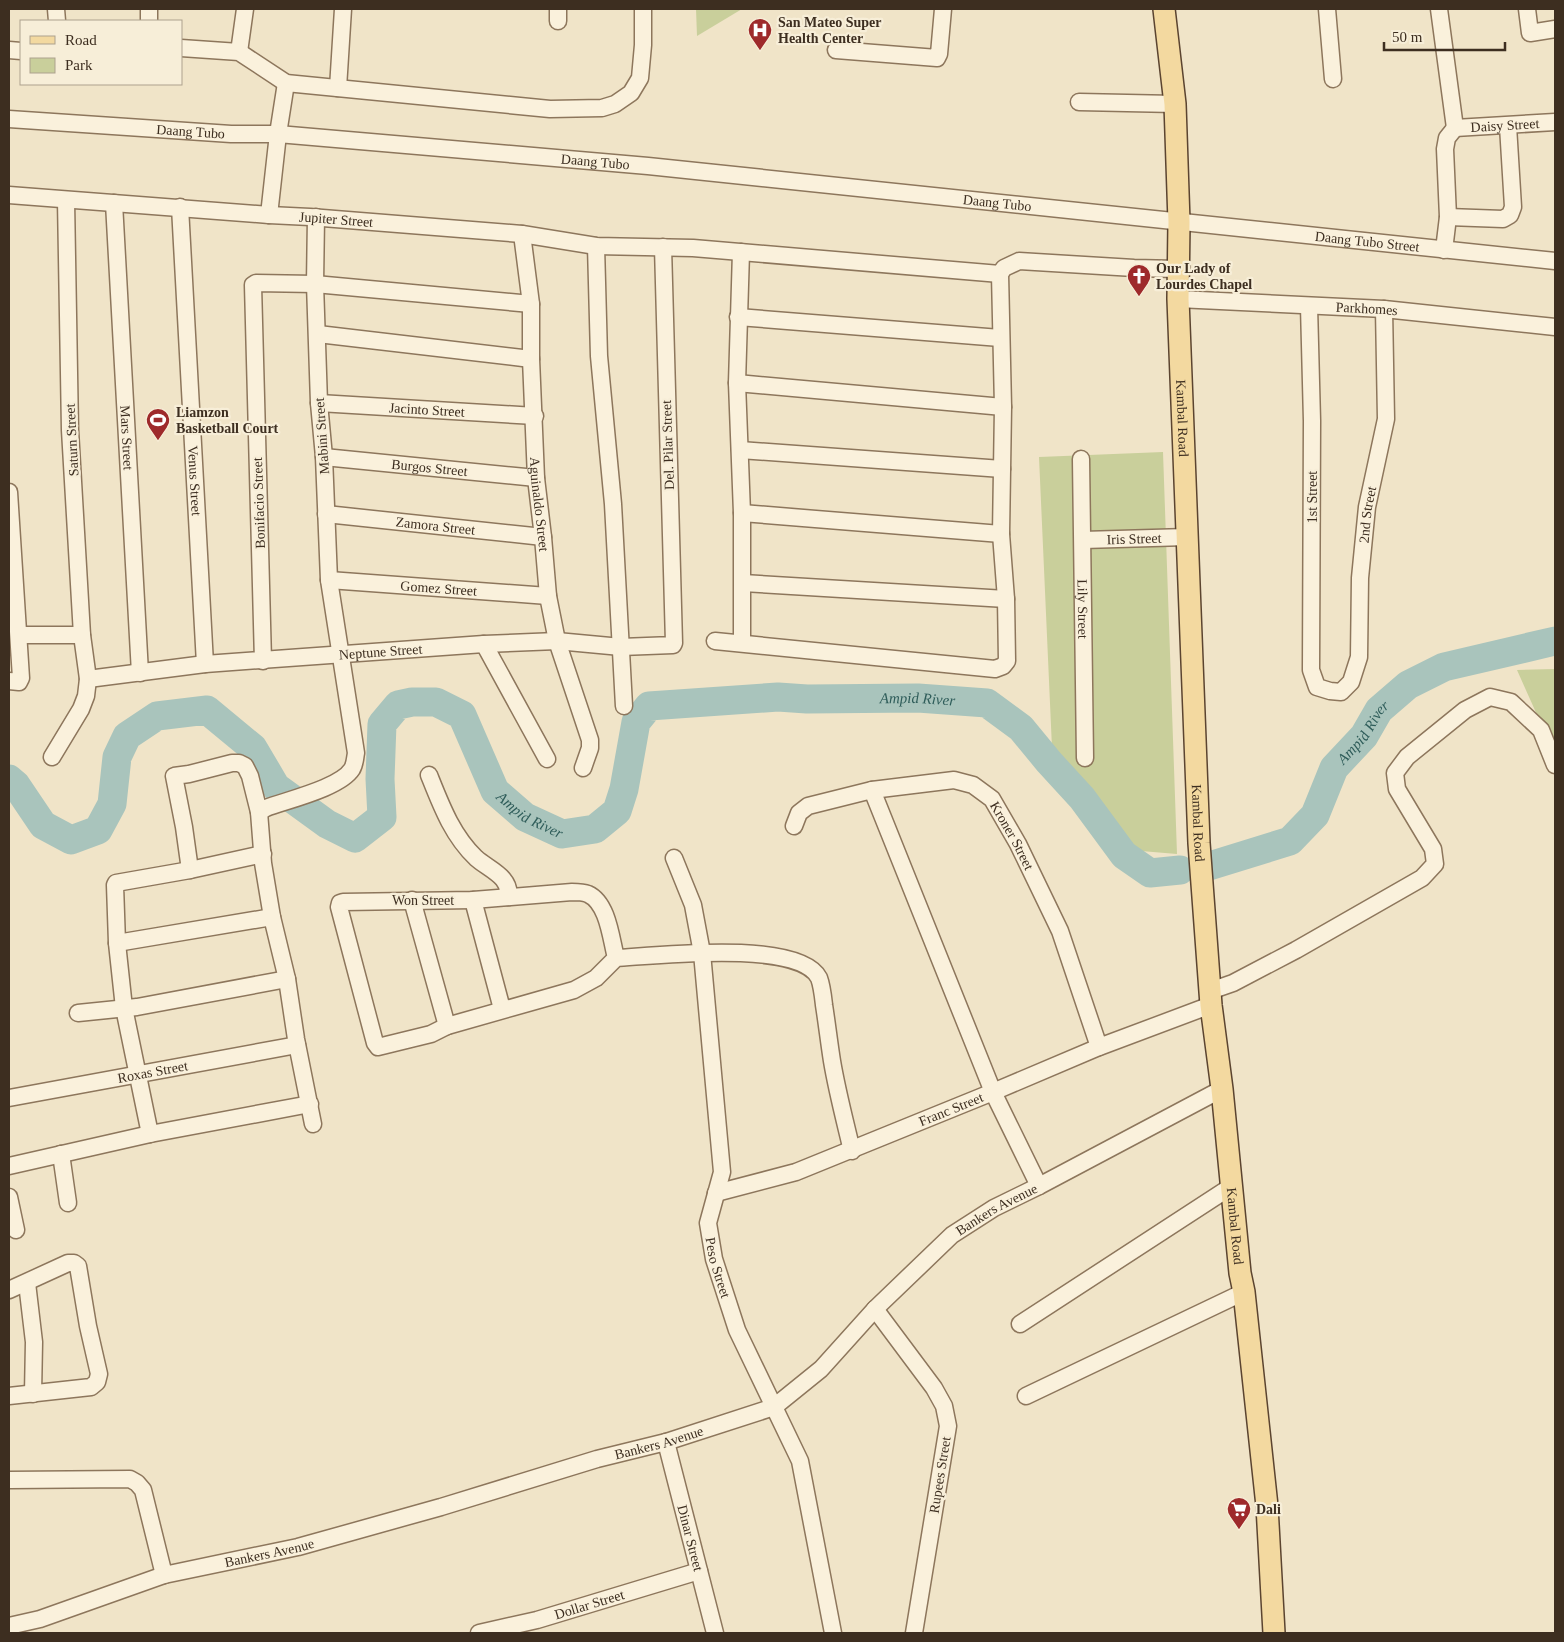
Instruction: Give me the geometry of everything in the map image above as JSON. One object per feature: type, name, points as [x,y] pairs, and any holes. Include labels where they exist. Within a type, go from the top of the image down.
[{"type":"main road","name":"Kambal Road","points":[[1164,9],[1175,104],[1179,222],[1178,298],[1199,843],[1210,998],[1222,1089],[1240,1273],[1244,1292],[1267,1506],[1274,1633]]},
{"type":"street","points":[[239,52],[244,9]]},
{"type":"street","points":[[338,88],[343,9]]},
{"type":"street","points":[[182,48],[239,52],[286,83],[550,109],[602,108],[615,104],[631,93],[640,78],[643,45],[643,9]]},
{"type":"street","points":[[836,50],[937,58],[940,49],[943,9]]},
{"type":"street","points":[[1326,9],[1333,79]]},
{"type":"street","points":[[1439,9],[1454,128],[1447,138],[1445,149],[1448,217],[1444,250]]},
{"type":"street","points":[[1527,9],[1530,33],[1555,29]]},
{"type":"street","points":[[269,215],[286,83]]},
{"type":"street","points":[[1079,102],[1175,104]]},
{"type":"street","name":"Daang Tubo","points":[[9,119],[231,134],[278,134],[648,166],[1179,222]]},
{"type":"street","name":"Daisy Street","points":[[1454,128],[1555,122]]},
{"type":"street","points":[[1448,217],[1504,219],[1510,215],[1513,208],[1508,126]]},
{"type":"street","name":"Jupiter Street","points":[[9,195],[522,234],[596,246],[693,248],[1000,274]]},
{"type":"street","name":"Saturn Street","points":[[52,757],[81,709],[86,696],[88,679],[82,635],[70,430],[66,200]]},
{"type":"street","name":"Mars Street","points":[[114,203],[140,673]]},
{"type":"street","name":"Venus Street","points":[[180,207],[205,664]]},
{"type":"street","name":"Mabini Street","points":[[259,812],[278,803],[318,792],[347,774],[353,768],[356,753],[329,580],[324,457],[319,402],[315,284],[316,217]]},
{"type":"street","name":"Daang Tubo Street","points":[[1179,222],[1555,260]]},
{"type":"street","name":"Aguinaldo Street","points":[[522,234],[531,304],[531,359],[536,478],[548,596],[557,641],[590,740],[590,748],[583,768]]},
{"type":"street","points":[[596,246],[599,356],[612,504],[624,706]]},
{"type":"street","name":"Del. Pilar Street","points":[[663,247],[674,643]]},
{"type":"street","points":[[741,252],[737,383],[742,513],[742,643]]},
{"type":"street","points":[[715,641],[995,669],[1002,666],[1007,661],[1006,599],[1001,534],[1003,407],[1000,274],[1004,268],[1019,261],[1178,269]]},
{"type":"street","name":"Bonifacio Street","points":[[263,660],[252,286],[256,283],[315,284]]},
{"type":"street","points":[[315,284],[531,304]]},
{"type":"street","name":"Parkhomes","points":[[1178,298],[1309,306],[1384,308],[1555,327]]},
{"type":"street","name":"1st Street","points":[[1309,306],[1312,422],[1311,670],[1317,687]]},
{"type":"street","name":"2nd Street","points":[[1317,687],[1341,692],[1351,682],[1360,657],[1360,578],[1366,516],[1386,419],[1384,308]]},
{"type":"street","points":[[738,317],[1000,338]]},
{"type":"street","points":[[318,334],[531,359]]},
{"type":"street","points":[[737,383],[1003,407]]},
{"type":"street","name":"Jacinto Street","points":[[319,402],[534,416]]},
{"type":"street","points":[[740,450],[1002,469]]},
{"type":"street","name":"Burgos Street","points":[[324,457],[536,478]]},
{"type":"street","name":"Lily Street","points":[[1081,459],[1085,758]]},
{"type":"street","points":[[9,492],[20,635],[21,678],[14,681]]},
{"type":"street","points":[[742,513],[1001,534]]},
{"type":"street","name":"Zamora Street","points":[[326,514],[543,537]]},
{"type":"street","name":"Iris Street","points":[[1083,540],[1187,537]]},
{"type":"street","name":"Gomez Street","points":[[329,580],[548,596]]},
{"type":"street","points":[[743,583],[1006,599]]},
{"type":"street","points":[[20,635],[82,635]]},
{"type":"street","name":"Neptune Street","points":[[88,679],[205,664],[484,644],[557,641],[621,647],[670,645],[674,643]]},
{"type":"street","points":[[484,644],[547,759]]},
{"type":"street","name":"Franc Street","points":[[716,1193],[796,1172],[852,1151],[1099,1047],[1182,1016],[1233,983],[1296,950],[1422,878],[1434,864],[1433,849],[1397,789],[1395,773],[1407,758],[1465,710],[1490,697],[1512,702],[1541,730],[1555,765]]},
{"type":"street","points":[[190,870],[174,776],[239,763],[245,766],[250,776],[259,812],[263,863],[272,917],[287,979],[297,1045],[313,1124]]},
{"type":"street","points":[[429,775],[457,835],[478,859],[505,881],[508,887],[508,897]]},
{"type":"street","name":"Kroner Street","points":[[794,826],[800,813],[808,806],[872,790],[954,780],[973,785],[992,798],[1018,844],[1060,931],[1099,1047]]},
{"type":"street","points":[[872,790],[993,1092],[1040,1186]]},
{"type":"street","points":[[150,1134],[124,1008],[117,943],[115,883],[190,870],[263,854]]},
{"type":"street","name":"Peso Street","points":[[674,858],[693,905],[702,953],[722,1172],[708,1222],[714,1259],[737,1330],[800,1462],[833,1633]]},
{"type":"street","name":"Won Street","points":[[447,1026],[431,1034],[378,1047],[375,1043],[339,905],[343,902],[473,900],[572,892],[587,893],[598,900],[605,911],[616,958]]},
{"type":"street","points":[[412,900],[447,1026],[574,990],[596,978],[616,958],[702,953],[745,953],[777,956],[806,967],[819,978],[822,990],[832,1063],[852,1151]]},
{"type":"street","points":[[473,900],[502,1009]]},
{"type":"street","points":[[117,943],[272,917]]},
{"type":"street","points":[[78,1013],[124,1008],[287,979]]},
{"type":"street","name":"Roxas Street","points":[[9,1098],[297,1045]]},
{"type":"street","name":"Bankers Avenue","points":[[9,1626],[40,1619],[164,1575],[298,1547],[441,1508],[597,1459],[666,1442],[774,1407],[821,1370],[875,1309],[952,1235],[994,1208],[1040,1186],[1222,1089]]},
{"type":"street","points":[[9,1166],[150,1134],[310,1104]]},
{"type":"street","points":[[61,1154],[68,1203]]},
{"type":"street","points":[[1020,1324],[1232,1186]]},
{"type":"street","points":[[9,1197],[13,1224]]},
{"type":"street","points":[[9,1290],[68,1263],[74,1263],[78,1266],[88,1326],[99,1374],[97,1382],[91,1387],[9,1396]]},
{"type":"street","points":[[27,1283],[34,1342],[33,1394]]},
{"type":"street","points":[[1026,1396],[1244,1292]]},
{"type":"street","name":"Rupees Street","points":[[875,1309],[934,1388],[944,1406],[948,1426],[914,1633]]},
{"type":"street","name":"Dinar Street","points":[[666,1442],[715,1633]]},
{"type":"street","points":[[9,1480],[130,1479],[137,1483],[143,1490],[164,1575]]},
{"type":"street","name":"Dollar Street","points":[[479,1633],[537,1620],[699,1571]]},
{"type":"green space","points":[[696,9],[742,9],[697,36]]},
{"type":"green space","points":[[1163,452],[1177,854],[1129,850],[1052,748],[1039,457]]},
{"type":"green space","points":[[1555,669],[1555,755],[1517,670]]},
{"type":"waterway","name":"Ampid River","points":[[1206,867],[1290,841],[1315,815],[1334,768],[1364,736],[1379,710],[1408,685],[1444,667],[1555,641]]},
{"type":"waterway","name":"Ampid River","points":[[9,779],[16,785],[43,825],[71,840],[98,830],[112,804],[117,757],[127,736],[157,716],[207,710],[253,748],[276,787],[327,824],[355,838],[382,817],[380,779],[382,724],[398,705],[412,702],[436,702],[462,715],[495,791],[525,817],[562,834],[595,829],[617,811],[624,789],[636,722],[649,706],[778,697],[807,699],[918,698],[987,703],[1021,728],[1082,798],[1124,855],[1150,873],[1180,870]]},
{"type":"place","name":"San Mateo Super Health Center","points":[[760,51]]},
{"type":"place","name":"Our Lady of Lourdes Chapel","points":[[1139,297]]},
{"type":"place","name":"Liamzon Basketball Court","points":[[158,441]]},
{"type":"place","name":"Dali","points":[[1239,1530]]}]
